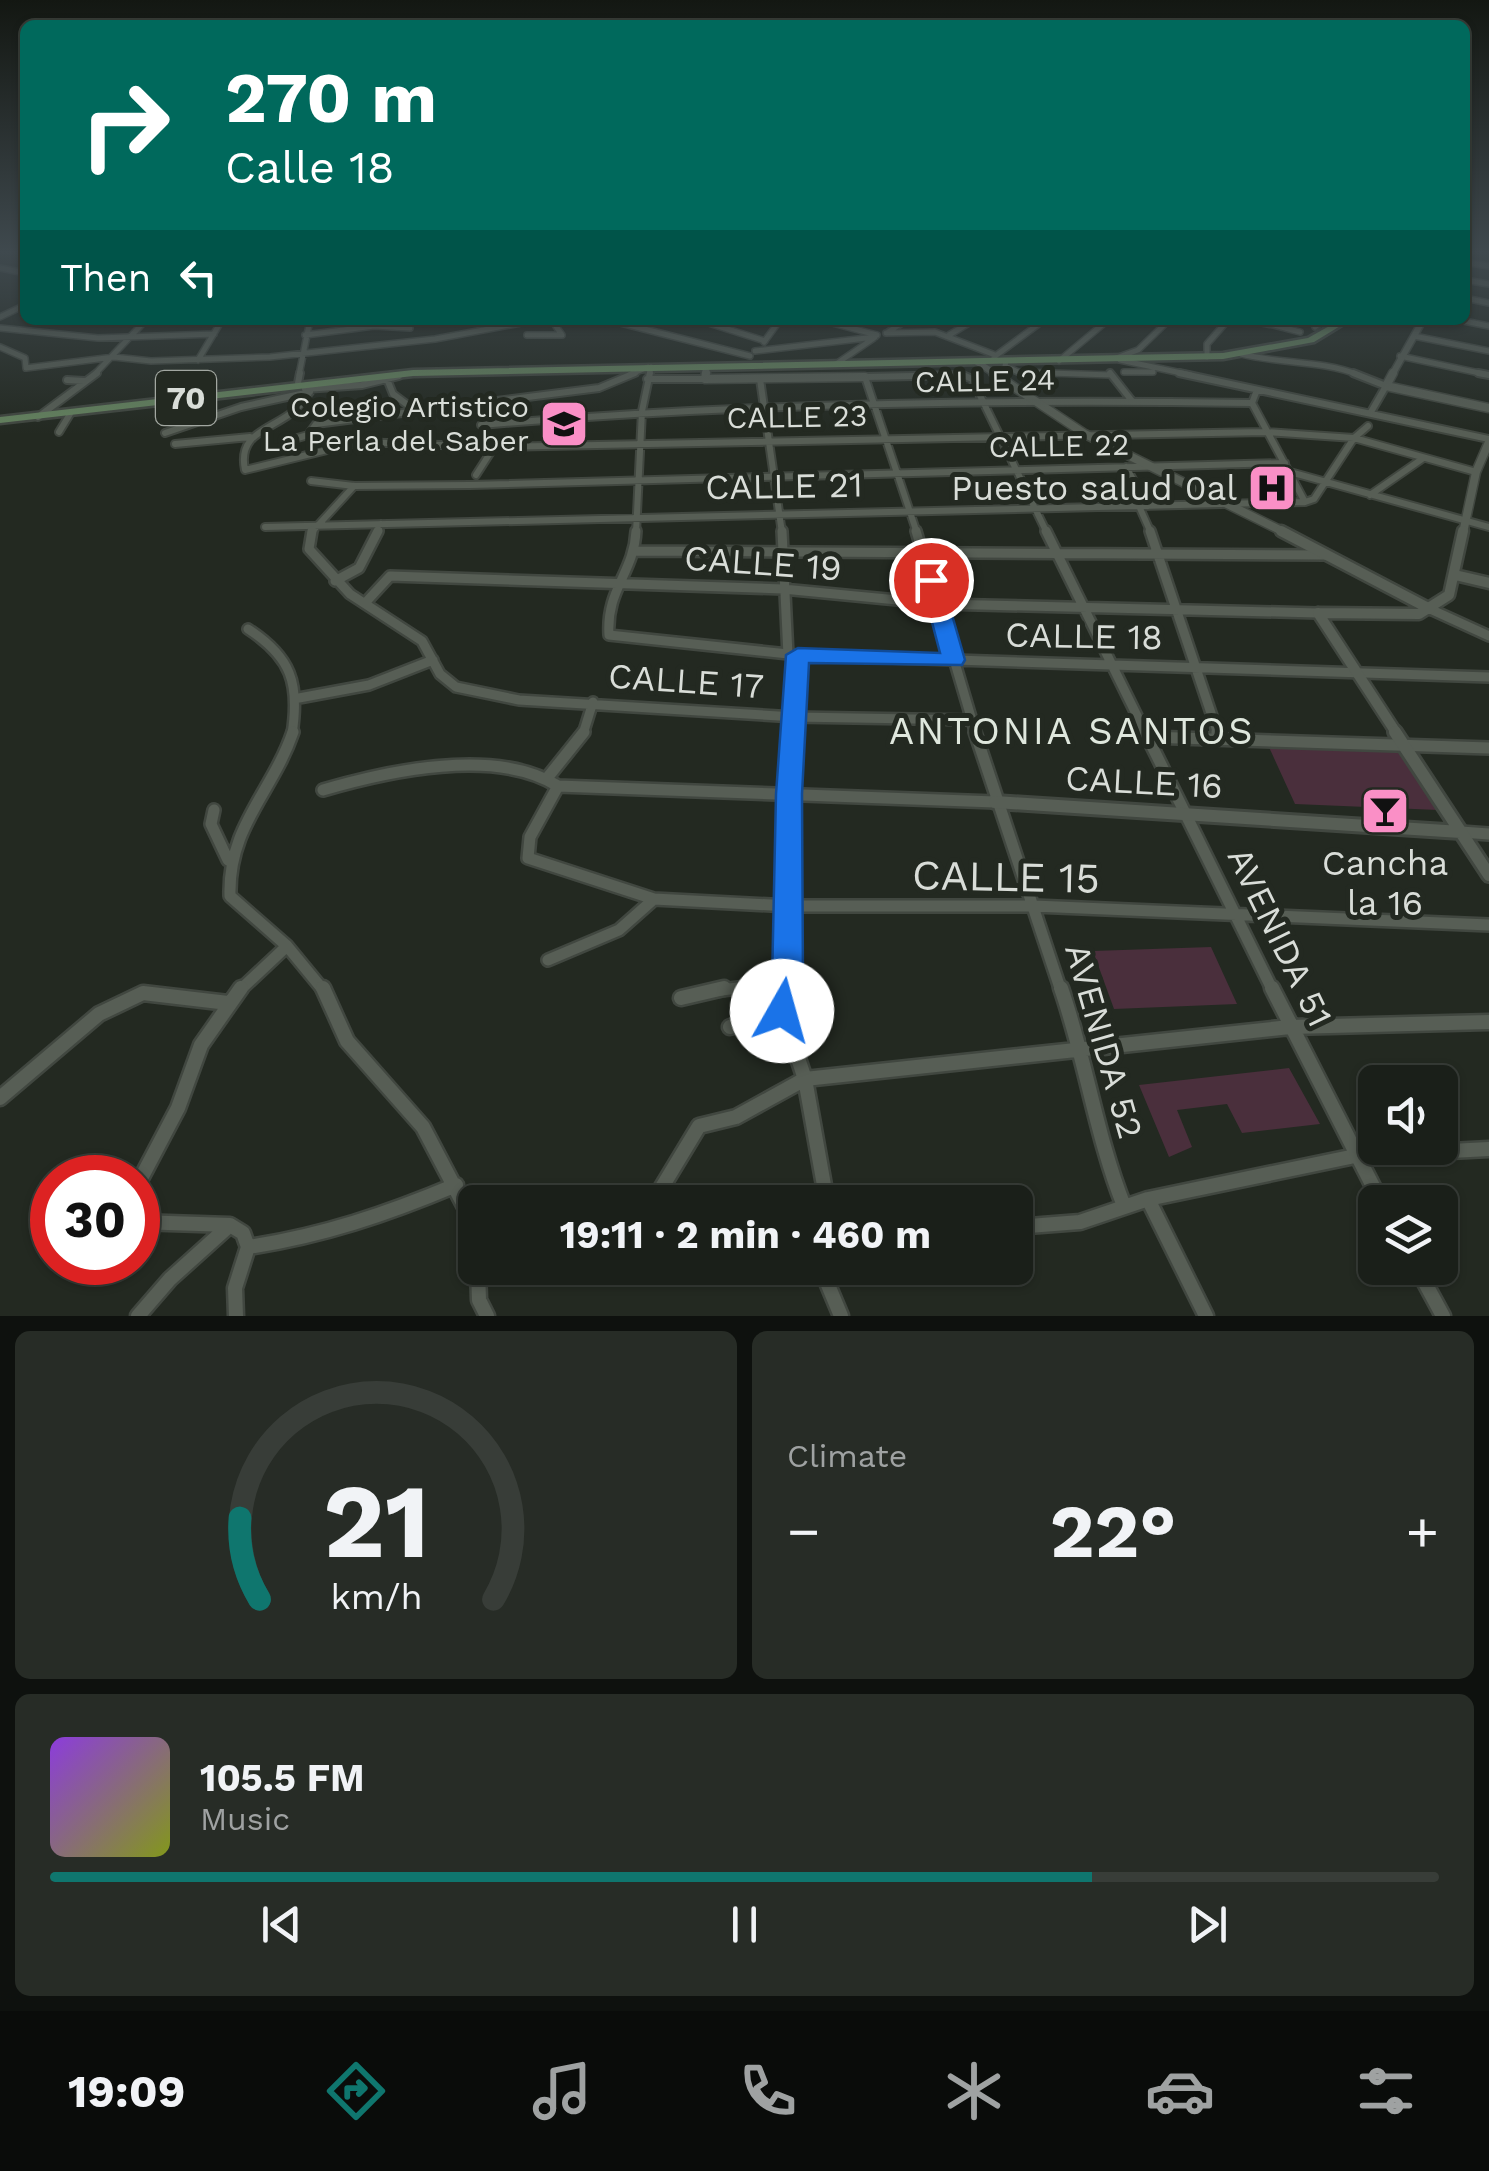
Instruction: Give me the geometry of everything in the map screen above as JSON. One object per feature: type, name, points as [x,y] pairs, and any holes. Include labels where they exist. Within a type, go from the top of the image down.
[{"type":"main road","name":"70","points":[[0,420],[298,383],[413,373],[1207,357],[1312,340],[1338,325]]},
{"type":"street","points":[[38,417],[114,357],[141,325]]},
{"type":"street","points":[[198,360],[219,325]]},
{"type":"street","points":[[298,383],[308,325]]},
{"type":"street","points":[[397,344],[412,325]]},
{"type":"street","points":[[0,347],[25,358],[26,368],[114,357],[198,360],[301,354],[397,344],[511,325]]},
{"type":"street","points":[[527,335],[560,337],[556,325]]},
{"type":"street","points":[[630,325],[752,353],[917,330]]},
{"type":"street","points":[[715,325],[764,340]]},
{"type":"street","points":[[744,366],[776,325]]},
{"type":"street","points":[[841,325],[880,335]]},
{"type":"street","points":[[836,364],[898,325],[949,335],[992,362],[1034,403],[1085,434],[1230,503],[1489,636]]},
{"type":"street","points":[[949,335],[966,325]]},
{"type":"street","points":[[992,362],[1038,325]]},
{"type":"street","points":[[1059,360],[1102,325]]},
{"type":"street","points":[[1118,360],[1138,350],[1165,325]]},
{"type":"street","points":[[1207,357],[1207,344],[1224,325]]},
{"type":"street","points":[[1280,325],[1300,332]]},
{"type":"street","points":[[1371,412],[1421,325]]},
{"type":"street","points":[[305,335],[374,326],[410,328]]},
{"type":"street","points":[[0,328],[81,338],[214,334]]},
{"type":"street","points":[[1414,336],[1489,351]]},
{"type":"street","points":[[1241,354],[1275,363],[1326,364],[1386,386],[1489,408]]},
{"type":"street","points":[[1400,356],[1489,375]]},
{"type":"street","points":[[1118,360],[1489,440],[1476,472],[1449,594],[1430,609]]},
{"type":"street","points":[[1006,364],[1018,372],[1109,372],[1132,401]]},
{"type":"street","points":[[705,380],[706,366]]},
{"type":"street","points":[[616,582],[635,551],[642,411],[649,367]]},
{"type":"street","points":[[294,439],[308,434],[316,424],[464,409],[599,388],[649,367]]},
{"type":"street","points":[[1124,372],[1165,372]]},
{"type":"street","points":[[164,434],[240,408],[413,373]]},
{"type":"street","name":"AVENIDA 51","points":[[865,377],[967,376],[986,404],[1234,916],[1371,1185]]},
{"type":"street","points":[[647,380],[865,377]]},
{"type":"street","name":"AVENIDA 52","points":[[865,377],[924,555],[996,802],[1082,1049],[1109,1168],[1124,1206]]},
{"type":"street","points":[[386,379],[392,394],[418,411]]},
{"type":"street","points":[[760,379],[777,475],[784,553],[782,589],[793,655],[788,982],[782,1011],[806,1079],[824,1185]]},
{"type":"street","points":[[68,380],[84,381]]},
{"type":"street","points":[[268,387],[310,391]]},
{"type":"street","points":[[1257,390],[1252,404],[1305,502],[1327,483],[1354,438],[1368,426]]},
{"type":"street","points":[[175,444],[250,437],[300,410],[310,391]]},
{"type":"street","name":"CALLE 24","points":[[481,425],[594,412],[1132,401],[1252,404]]},
{"type":"street","points":[[58,432],[70,414]]},
{"type":"street","points":[[476,474],[490,447],[493,426]]},
{"type":"street","name":"CALLE 23","points":[[250,437],[243,448],[245,470],[360,442],[490,447],[1000,434],[1265,432],[1354,438],[1476,472]]},
{"type":"street","points":[[1370,495],[1422,459]]},
{"type":"street","name":"CALLE 22","points":[[312,481],[354,486],[1020,468],[1288,468],[1327,483],[1489,527]]},
{"type":"street","points":[[1126,468],[1143,506],[1219,738]]},
{"type":"street","points":[[299,698],[368,685],[433,660],[407,628],[335,582],[308,549],[307,540],[314,525],[354,486]]},
{"type":"street","name":"CALLE 21","points":[[265,526],[1305,502]]},
{"type":"street","points":[[335,582],[359,568],[381,524]]},
{"type":"street","points":[[635,551],[1330,555]]},
{"type":"street","points":[[1455,575],[1489,583]]},
{"type":"street","name":"CALLE 19","points":[[366,602],[390,576],[782,589],[938,604],[1318,614],[1419,614],[1430,609]]},
{"type":"street","name":"CALLE 18","points":[[616,582],[607,607],[606,633],[618,638],[793,655],[1489,676]]},
{"type":"street","points":[[1318,614],[1489,875]]},
{"type":"street","points":[[228,860],[263,783],[290,749],[299,698],[282,653],[248,629]]},
{"type":"street","name":"CALLE 17","points":[[433,660],[456,687],[519,700],[795,716],[973,720]]},
{"type":"street","points":[[548,777],[578,746],[589,726],[593,702]]},
{"type":"street","points":[[1148,737],[1489,748]]},
{"type":"street","points":[[323,790],[388,772],[512,769],[548,777],[558,786]]},
{"type":"street","name":"CALLE 16","points":[[558,786],[1185,810],[1489,834]]},
{"type":"street","name":"CALLE 15","points":[[558,786],[530,837],[528,858],[654,899],[789,906],[1034,906],[1489,925]]},
{"type":"street","points":[[214,810],[212,824],[228,860],[230,896],[286,946],[323,988],[347,1041],[422,1126],[458,1189]]},
{"type":"street","points":[[548,960],[588,948],[622,928],[654,899]]},
{"type":"street","points":[[153,1155],[178,1108],[201,1044],[228,1002],[257,969],[286,946]]},
{"type":"street","points":[[681,998],[736,985],[788,982]]},
{"type":"street","points":[[0,1098],[99,1014],[143,994],[228,1002]]},
{"type":"street","points":[[730,1026],[782,1011]]},
{"type":"street","points":[[663,1185],[699,1126],[736,1117],[806,1079],[1290,1027],[1489,1022]]},
{"type":"street","points":[[1033,1226],[1080,1222],[1148,1199],[1355,1156],[1489,1149]]},
{"type":"street","points":[[248,1247],[316,1236],[380,1217],[456,1185]]},
{"type":"street","points":[[1148,1199],[1206,1316]]},
{"type":"street","points":[[160,1223],[230,1225],[244,1232],[248,1247],[236,1288],[236,1316]]},
{"type":"street","points":[[138,1316],[170,1279],[230,1225]]},
{"type":"street","points":[[479,1285],[487,1316]]},
{"type":"street","points":[[827,1285],[841,1316]]},
{"type":"street","points":[[1426,1285],[1443,1316]]},
{"type":"shaded area","points":[[1268,745],[1403,751],[1438,810],[1295,804]]},
{"type":"shaded area","points":[[1211,947],[1237,1004],[1114,1009],[1093,951]]},
{"type":"shaded area","points":[[1289,1068],[1320,1124],[1242,1133],[1227,1104],[1177,1110],[1192,1147],[1169,1157],[1139,1085]]},
{"type":"place","name":"Colegio Artistico La Perla del Saber","points":[[564,424]]},
{"type":"place","name":"Puesto salud 0al","points":[[1272,488]]},
{"type":"place","name":"Cancha la 16","points":[[1385,811]]},
{"type":"district","name":"ANTONIA SANTOS","points":[[1072,731]]},
{"type":"route","points":[[782,1011],[788,982],[789,794],[798,655],[954,660],[931,580]]}]
